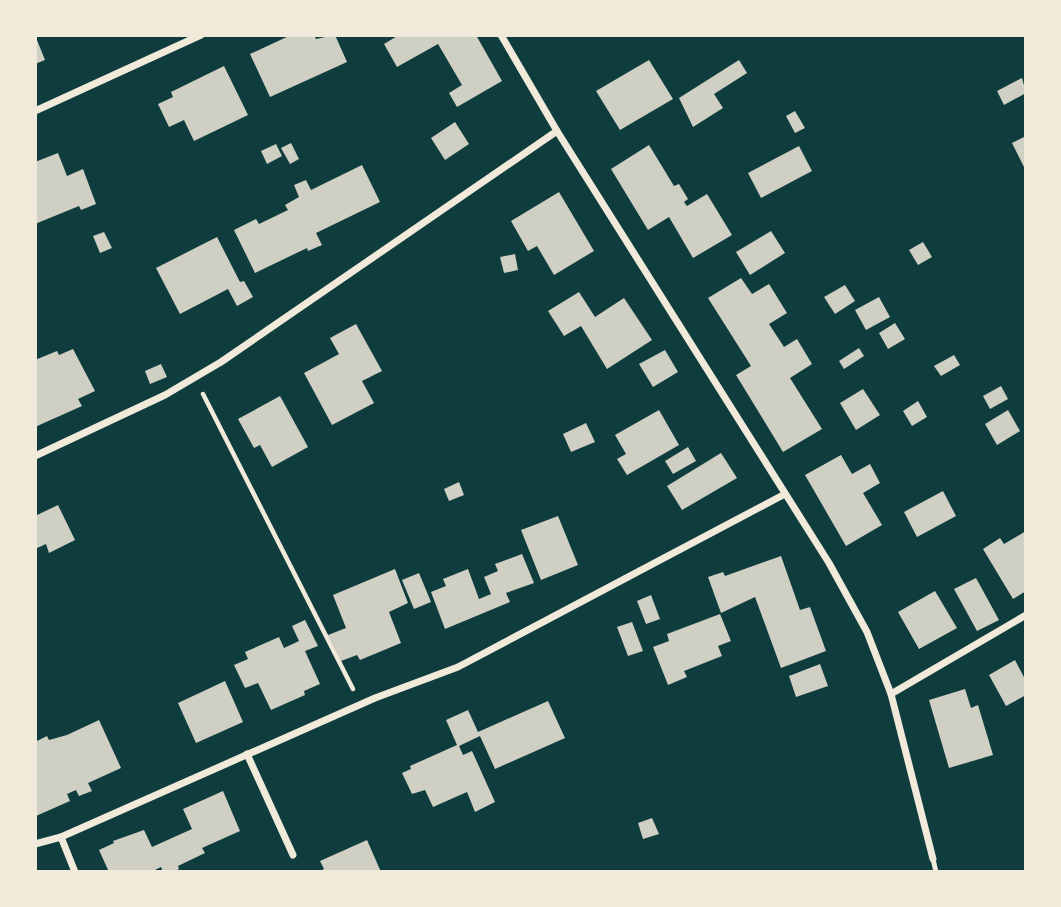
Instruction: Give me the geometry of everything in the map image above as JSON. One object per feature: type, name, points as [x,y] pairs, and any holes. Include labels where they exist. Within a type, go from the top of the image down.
[{"type":"street","points":[[35,111],[201,35]]},
{"type":"street","points":[[501,35],[557,131],[829,564],[867,632],[891,694],[933,859]]},
{"type":"street","points":[[35,456],[165,395],[195,377],[557,131]]},
{"type":"street","points":[[35,844],[61,837],[360,705],[458,667],[785,494]]},
{"type":"street","points":[[891,694],[1026,615]]},
{"type":"street","points":[[247,754],[293,855]]},
{"type":"street","points":[[61,837],[75,872]]},
{"type":"lane","points":[[933,859],[936,872]]},
{"type":"path","points":[[195,377],[360,705]]},
{"type":"building","points":[[35,35],[45,60],[35,64]]},
{"type":"building","points":[[291,35],[314,35],[316,39],[335,35],[347,62],[270,97],[250,54]]},
{"type":"building","points":[[399,35],[476,35],[502,81],[457,107],[449,93],[462,85],[438,44],[397,67],[384,44]]},
{"type":"building","points":[[649,60],[673,99],[620,130],[596,91]]},
{"type":"building","points":[[739,60],[747,73],[714,94],[723,108],[693,127],[679,98]]},
{"type":"building","points":[[224,66],[248,115],[194,141],[184,120],[169,127],[158,104],[173,97],[171,92]]},
{"type":"building","points":[[1022,78],[1026,93],[1004,105],[997,91]]},
{"type":"building","points":[[795,111],[805,128],[795,133],[786,116]]},
{"type":"building","points":[[455,122],[469,144],[445,160],[431,138]]},
{"type":"building","points":[[1026,136],[1026,171],[1012,143]]},
{"type":"building","points":[[291,143],[299,159],[290,164],[281,148]]},
{"type":"building","points":[[276,144],[282,156],[267,164],[261,151]]},
{"type":"building","points":[[649,145],[674,186],[679,184],[688,199],[684,202],[687,206],[707,194],[732,235],[693,258],[669,217],[648,230],[611,169]]},
{"type":"building","points":[[799,146],[812,171],[761,198],[748,173]]},
{"type":"building","points":[[58,153],[67,176],[83,169],[96,204],[81,210],[79,206],[35,224],[35,162]]},
{"type":"building","points":[[362,165],[380,202],[316,233],[322,245],[308,251],[307,248],[255,273],[234,230],[256,219],[259,224],[288,210],[285,205],[299,197],[294,185],[306,180],[311,190]]},
{"type":"building","points":[[559,192],[594,251],[554,275],[537,246],[528,251],[511,221]]},
{"type":"building","points":[[771,231],[785,253],[750,275],[736,252]]},
{"type":"building","points":[[104,232],[112,248],[100,253],[93,236]]},
{"type":"building","points":[[217,237],[240,282],[244,281],[253,297],[237,306],[228,289],[180,314],[156,268]]},
{"type":"building","points":[[923,242],[932,257],[918,265],[909,250]]},
{"type":"building","points":[[515,254],[518,270],[504,273],[500,257]]},
{"type":"building","points":[[741,278],[752,294],[769,284],[787,313],[769,324],[784,347],[797,339],[812,364],[790,378],[822,429],[783,452],[736,375],[751,366],[708,298]]},
{"type":"building","points":[[845,285],[855,301],[835,314],[824,297]]},
{"type":"building","points":[[579,292],[595,317],[624,298],[652,340],[607,369],[581,326],[564,336],[548,311]]},
{"type":"building","points":[[879,297],[890,317],[866,330],[855,310]]},
{"type":"building","points":[[895,323],[905,339],[888,349],[879,333]]},
{"type":"building","points":[[356,324],[382,371],[362,381],[374,403],[332,425],[304,373],[339,354],[330,338]]},
{"type":"building","points":[[859,348],[864,356],[844,369],[839,361]]},
{"type":"building","points":[[73,349],[95,391],[78,399],[82,406],[35,427],[35,360],[57,351],[59,355]]},
{"type":"building","points":[[665,350],[678,372],[653,387],[639,364]]},
{"type":"building","points":[[954,355],[960,365],[941,376],[934,366]]},
{"type":"building","points":[[161,364],[167,377],[150,384],[145,371]]},
{"type":"building","points":[[1001,386],[1008,399],[990,409],[983,396]]},
{"type":"building","points":[[863,389],[880,415],[856,430],[840,403]]},
{"type":"building","points":[[280,396],[308,447],[272,467],[260,445],[254,448],[238,419]]},
{"type":"building","points":[[918,401],[927,417],[912,426],[903,411]]},
{"type":"building","points":[[659,410],[679,445],[627,475],[617,459],[626,454],[615,435]]},
{"type":"building","points":[[1008,410],[1020,431],[997,445],[985,424]]},
{"type":"building","points":[[586,423],[595,442],[571,452],[563,434]]},
{"type":"building","points":[[688,447],[696,461],[673,474],[665,461]]},
{"type":"building","points":[[721,453],[737,478],[682,510],[667,486]]},
{"type":"building","points":[[841,455],[852,474],[870,464],[880,483],[863,493],[882,525],[846,546],[805,475]]},
{"type":"building","points":[[459,482],[464,495],[449,501],[444,489]]},
{"type":"building","points":[[943,491],[956,516],[917,537],[904,512]]},
{"type":"building","points":[[58,505],[75,540],[49,553],[46,544],[35,549],[35,516]]},
{"type":"building","points":[[558,516],[578,565],[541,580],[521,530]]},
{"type":"building","points":[[1026,531],[1026,591],[1013,599],[983,549],[1000,538],[1004,544]]},
{"type":"building","points":[[522,554],[534,583],[506,593],[510,602],[445,629],[431,592],[446,586],[443,579],[468,569],[479,599],[491,594],[484,577],[498,571],[495,564]]},
{"type":"building","points":[[781,556],[800,610],[810,607],[826,651],[781,668],[755,597],[721,613],[708,577],[723,572],[725,576]]},
{"type":"building","points":[[395,569],[408,603],[389,612],[401,643],[360,660],[357,655],[341,661],[328,635],[346,628],[333,595]]},
{"type":"building","points":[[419,573],[431,602],[414,609],[402,580]]},
{"type":"building","points":[[976,578],[999,620],[977,631],[954,589]]},
{"type":"building","points":[[935,591],[957,628],[919,649],[898,612]]},
{"type":"building","points":[[651,595],[660,619],[646,624],[637,601]]},
{"type":"building","points":[[720,614],[731,641],[718,646],[722,656],[684,671],[687,677],[668,685],[653,647],[669,641],[667,634]]},
{"type":"building","points":[[305,620],[318,646],[305,651],[320,684],[304,691],[305,695],[271,710],[258,683],[245,688],[234,665],[248,659],[245,652],[279,637],[284,648],[299,641],[292,626]]},
{"type":"building","points":[[632,622],[643,651],[628,656],[617,627]]},
{"type":"building","points":[[1015,660],[1026,681],[1026,695],[1006,706],[989,675]]},
{"type":"building","points":[[820,664],[828,686],[796,697],[789,676]]},
{"type":"building","points":[[225,681],[243,722],[196,743],[178,703]]},
{"type":"building","points":[[965,689],[971,708],[978,705],[993,755],[949,768],[929,700]]},
{"type":"building","points":[[548,701],[565,738],[495,769],[480,736],[459,746],[463,755],[472,751],[495,802],[475,812],[467,792],[433,807],[425,790],[412,794],[402,773],[411,769],[410,766],[457,745],[446,720],[468,710],[478,732]]},
{"type":"building","points":[[99,720],[121,768],[88,783],[92,791],[79,796],[76,790],[67,794],[70,801],[36,816],[35,742],[47,736],[49,740],[67,735]]},
{"type":"building","points":[[223,791],[240,831],[202,848],[205,853],[178,866],[179,869],[173,872],[163,872],[161,867],[151,872],[109,872],[99,850],[114,843],[113,841],[144,830],[152,847],[192,829],[183,809]]},
{"type":"building","points":[[652,818],[659,834],[643,839],[638,823]]},
{"type":"building","points":[[367,840],[381,872],[318,872],[324,869],[320,861]]}]
